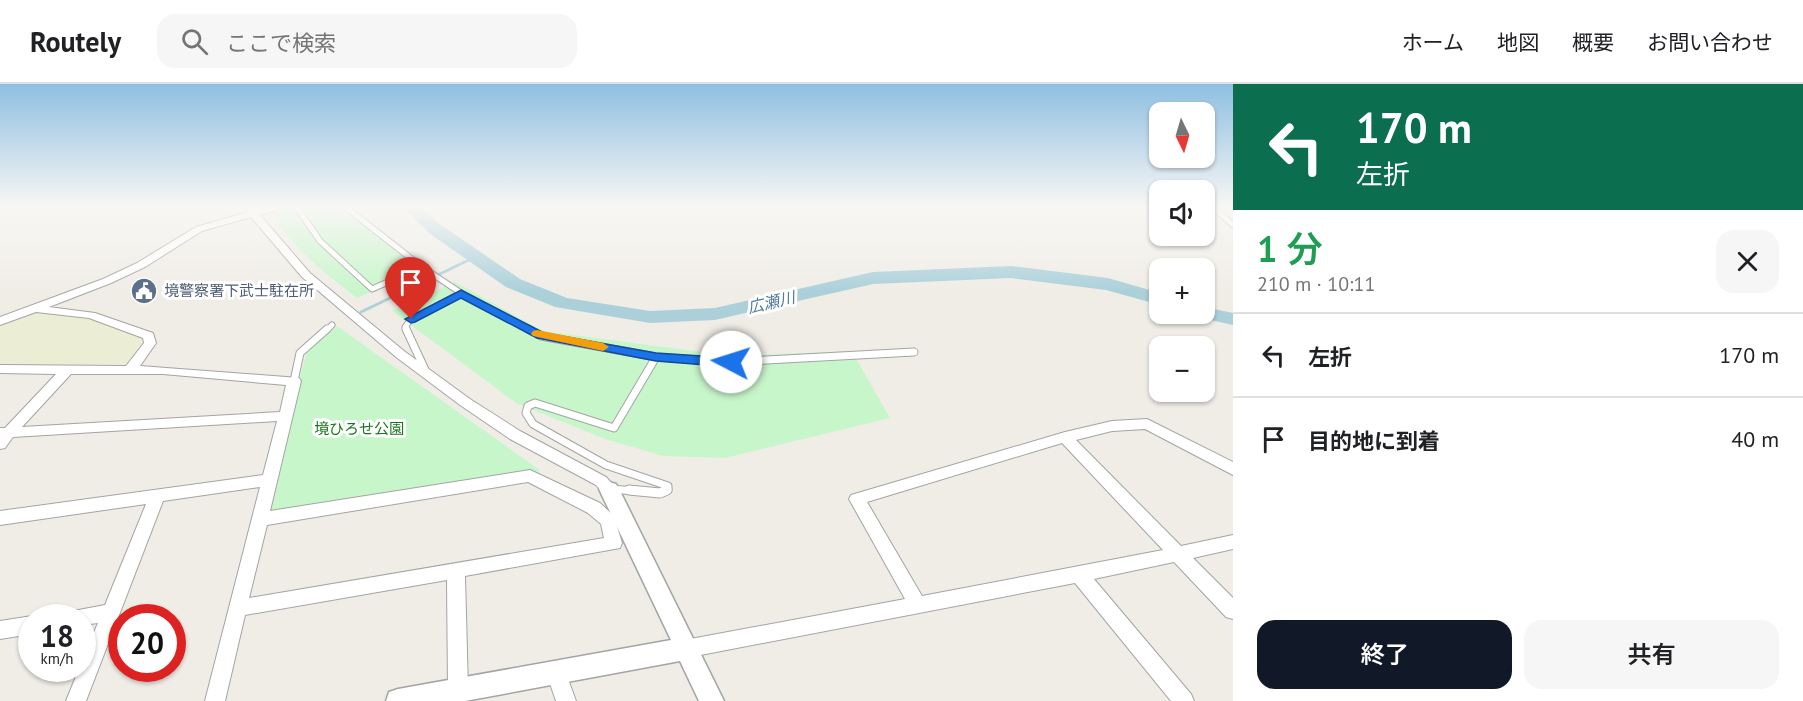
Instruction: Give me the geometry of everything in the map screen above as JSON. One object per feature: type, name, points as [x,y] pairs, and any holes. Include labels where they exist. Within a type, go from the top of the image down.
[{"type":"street","points":[[0,321],[125,273],[189,235]]},
{"type":"street","points":[[275,235],[306,275],[427,374],[515,435],[601,481],[609,489],[712,701]]},
{"type":"street","points":[[34,309],[91,315],[149,336],[150,343],[130,370]]},
{"type":"street","points":[[0,369],[130,370],[294,381],[258,520],[240,608],[215,701]]},
{"type":"street","points":[[0,444],[4,432],[68,369]]},
{"type":"street","points":[[4,432],[286,416]]},
{"type":"street","points":[[918,606],[857,499],[1065,437],[1112,426],[1147,424],[1233,469]]},
{"type":"street","points":[[1065,437],[1233,610]]},
{"type":"street","points":[[240,608],[614,543],[608,521],[594,508],[530,476],[258,520]]},
{"type":"street","points":[[0,518],[269,480]]},
{"type":"street","points":[[114,604],[158,497]]},
{"type":"street","points":[[398,701],[918,606],[1233,542]]},
{"type":"street","points":[[456,571],[458,690]]},
{"type":"street","points":[[1079,574],[1184,701]]},
{"type":"street","points":[[76,701],[108,620]]},
{"type":"street","points":[[0,630],[18,627]]},
{"type":"street","points":[[556,672],[566,701]]},
{"type":"lane","points":[[316,235],[372,289],[422,267]]},
{"type":"lane","points":[[381,235],[422,267],[461,293],[541,336],[656,357],[731,362],[914,352]]},
{"type":"lane","points":[[427,374],[421,358],[407,336],[405,327],[411,319],[461,293]]},
{"type":"lane","points":[[294,381],[300,353],[332,325]]},
{"type":"lane","points":[[609,489],[660,493],[668,490],[669,486],[606,465],[533,424],[526,413],[528,406],[536,403],[614,428],[656,357]]},
{"type":"green space","points":[[287,235],[387,235],[428,267],[357,298],[319,268]]},
{"type":"green space","points":[[455,282],[543,331],[732,356],[852,351],[890,418],[725,458],[663,456],[605,439],[516,403],[392,311]]},
{"type":"green space","points":[[28,314],[60,314],[97,320],[142,337],[141,347],[127,364],[0,365],[0,325]]},
{"type":"green space","name":"境ひろせ公園","points":[[337,326],[541,471],[263,517],[307,351]]},
{"type":"waterway","name":"広瀬川","points":[[443,235],[513,283],[562,303],[650,317],[715,314],[873,278],[1011,272],[1108,284],[1149,296]]},
{"type":"waterway","points":[[361,312],[475,257]]},
{"type":"waterway","name":"広瀬川","points":[[1215,315],[1233,319]]},
{"type":"slow traffic","points":[[537,334],[603,347]]},
{"type":"place","name":"境警察署下武士駐在所","points":[[144,291]]},
{"type":"route","points":[[411,319],[461,293],[541,336],[656,357],[731,362]]}]
